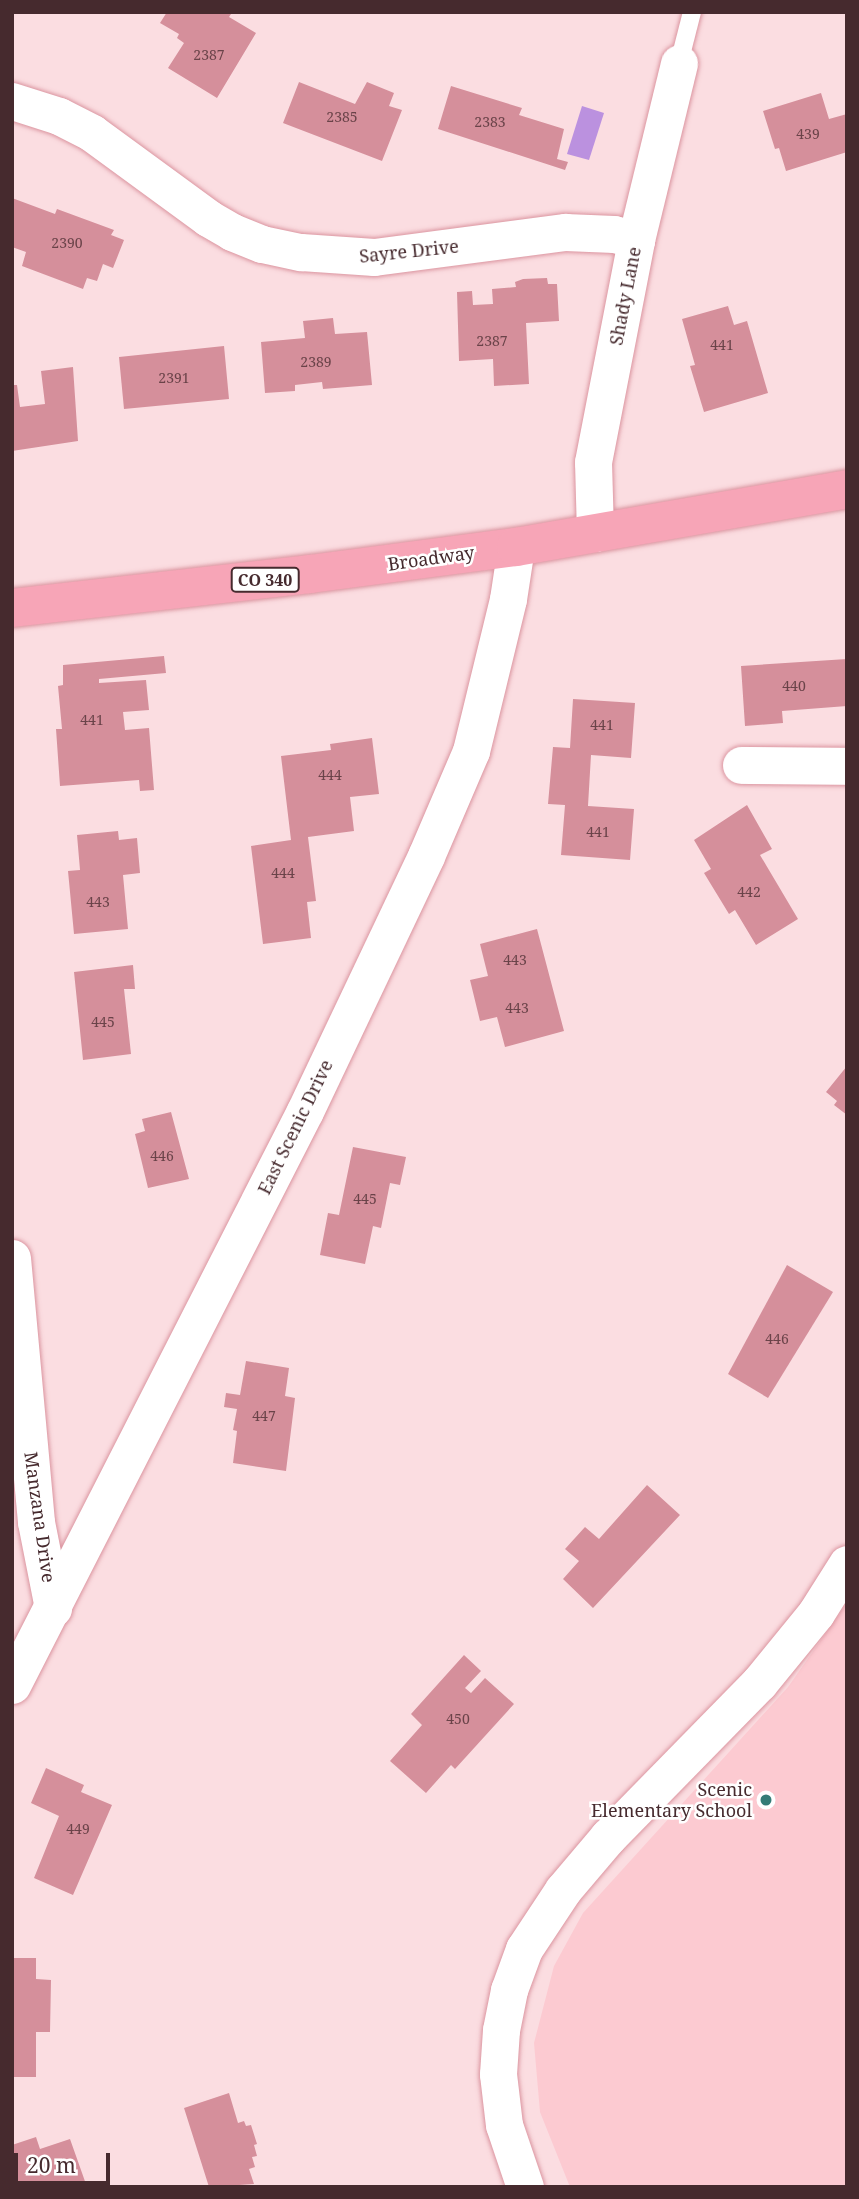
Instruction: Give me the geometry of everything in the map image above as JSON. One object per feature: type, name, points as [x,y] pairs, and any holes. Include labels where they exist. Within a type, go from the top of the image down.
[{"type":"main road","name":"Broadway","points":[[12,608],[310,575],[516,547],[847,489]]},
{"type":"street","name":"Shady Lane","points":[[595,533],[593,462],[636,240],[678,63]]},
{"type":"street","name":"Sayre Drive","points":[[12,101],[59,116],[92,133],[232,232],[288,250],[374,257],[565,232],[614,234],[636,240]]},
{"type":"street","name":"East Scenic Drive","points":[[12,1685],[54,1608],[305,1111],[446,809],[471,751],[508,599],[516,547]]},
{"type":"street","points":[[741,765],[847,766]]},
{"type":"street","name":"Manzana Drive","points":[[12,1258],[36,1522],[54,1608]]},
{"type":"street","points":[[525,2187],[504,2125],[498,2074],[506,2003],[524,1949],[563,1890],[608,1837],[759,1683],[816,1613],[847,1564]]},
{"type":"lane","points":[[678,63],[692,12]]},
{"type":"shaded area","points":[[582,106],[604,113],[589,160],[567,154]]},
{"type":"shaded area","name":"Scenic Elementary School","points":[[847,1603],[847,2187],[570,2187],[540,2112],[534,2043],[554,1966],[583,1913],[788,1687]]},
{"type":"building","points":[[167,12],[228,12],[231,14],[229,17],[256,33],[217,98],[168,68],[184,43],[177,38],[179,34],[160,23]]},
{"type":"building","points":[[299,82],[355,104],[367,82],[394,93],[389,106],[402,110],[382,161],[283,123]]},
{"type":"building","points":[[451,86],[522,108],[519,115],[564,129],[557,159],[568,162],[565,170],[438,129]]},
{"type":"building","points":[[821,93],[829,119],[847,114],[847,152],[786,171],[779,148],[775,149],[763,111]]},
{"type":"building","points":[[12,198],[55,214],[57,209],[114,230],[111,235],[124,240],[113,268],[103,264],[97,281],[87,278],[83,289],[22,266],[26,252],[12,247]]},
{"type":"building","points":[[547,278],[548,284],[557,284],[559,321],[526,323],[529,384],[494,386],[493,359],[459,361],[457,292],[472,291],[473,305],[493,304],[492,289],[516,287],[515,282],[523,279]]},
{"type":"building","points":[[728,306],[734,325],[747,321],[768,393],[704,412],[690,366],[695,365],[682,319]]},
{"type":"building","points":[[333,318],[335,334],[367,332],[372,385],[323,389],[322,382],[295,385],[295,391],[265,393],[261,342],[305,338],[303,321]]},
{"type":"building","points":[[224,346],[229,399],[124,409],[119,357]]},
{"type":"building","points":[[73,367],[78,441],[12,451],[12,385],[17,385],[20,407],[45,404],[41,371]]},
{"type":"building","points":[[164,656],[166,673],[99,679],[99,683],[146,680],[149,710],[123,712],[125,730],[149,728],[154,790],[140,791],[139,780],[60,786],[56,729],[62,729],[58,686],[63,685],[63,665]]},
{"type":"building","points":[[847,659],[847,706],[782,711],[783,723],[745,726],[741,666]]},
{"type":"building","points":[[573,699],[635,703],[631,758],[591,755],[588,806],[634,809],[630,860],[561,855],[565,805],[548,804],[553,747],[570,748]]},
{"type":"building","points":[[372,738],[379,794],[350,797],[354,831],[308,837],[316,901],[307,902],[311,938],[263,944],[251,846],[291,840],[281,756],[331,750],[330,744]]},
{"type":"building","points":[[747,805],[772,849],[760,855],[798,919],[756,945],[735,910],[729,914],[704,873],[711,869],[694,840]]},
{"type":"building","points":[[118,831],[119,840],[137,838],[140,873],[123,875],[128,929],[74,934],[68,871],[80,870],[77,835]]},
{"type":"building","points":[[537,929],[564,1031],[505,1047],[497,1017],[480,1021],[470,980],[488,976],[480,944]]},
{"type":"building","points":[[133,965],[135,989],[124,989],[131,1054],[83,1060],[74,972]]},
{"type":"building","points":[[847,1066],[847,1115],[834,1105],[837,1101],[826,1092]]},
{"type":"building","points":[[171,1112],[189,1179],[148,1188],[135,1134],[145,1131],[142,1119]]},
{"type":"building","points":[[353,1147],[406,1157],[400,1185],[390,1183],[381,1228],[373,1226],[365,1264],[320,1255],[328,1213],[339,1215]]},
{"type":"building","points":[[787,1265],[833,1292],[768,1398],[728,1374]]},
{"type":"building","points":[[246,1361],[289,1368],[285,1396],[295,1398],[286,1471],[233,1463],[237,1431],[233,1430],[237,1409],[224,1407],[226,1393],[240,1395]]},
{"type":"building","points":[[647,1485],[680,1515],[593,1608],[563,1579],[579,1561],[565,1549],[585,1527],[599,1539]]},
{"type":"building","points":[[464,1655],[481,1671],[465,1688],[471,1693],[485,1678],[514,1704],[455,1769],[451,1765],[426,1793],[390,1761],[422,1725],[411,1714]]},
{"type":"building","points":[[46,1768],[84,1785],[81,1792],[112,1805],[73,1895],[34,1878],[59,1816],[31,1803]]},
{"type":"building","points":[[12,1958],[36,1958],[36,1979],[51,1980],[50,2032],[36,2032],[36,2077],[12,2077]]},
{"type":"building","points":[[229,2093],[238,2123],[244,2121],[246,2126],[251,2125],[257,2144],[254,2145],[257,2156],[252,2157],[255,2167],[249,2169],[254,2184],[209,2187],[184,2108]]},
{"type":"building","points":[[36,2137],[40,2149],[70,2139],[87,2187],[20,2187],[12,2165],[12,2145]]},
{"type":"place","name":"Scenic Elementary School","points":[[766,1800]]}]
